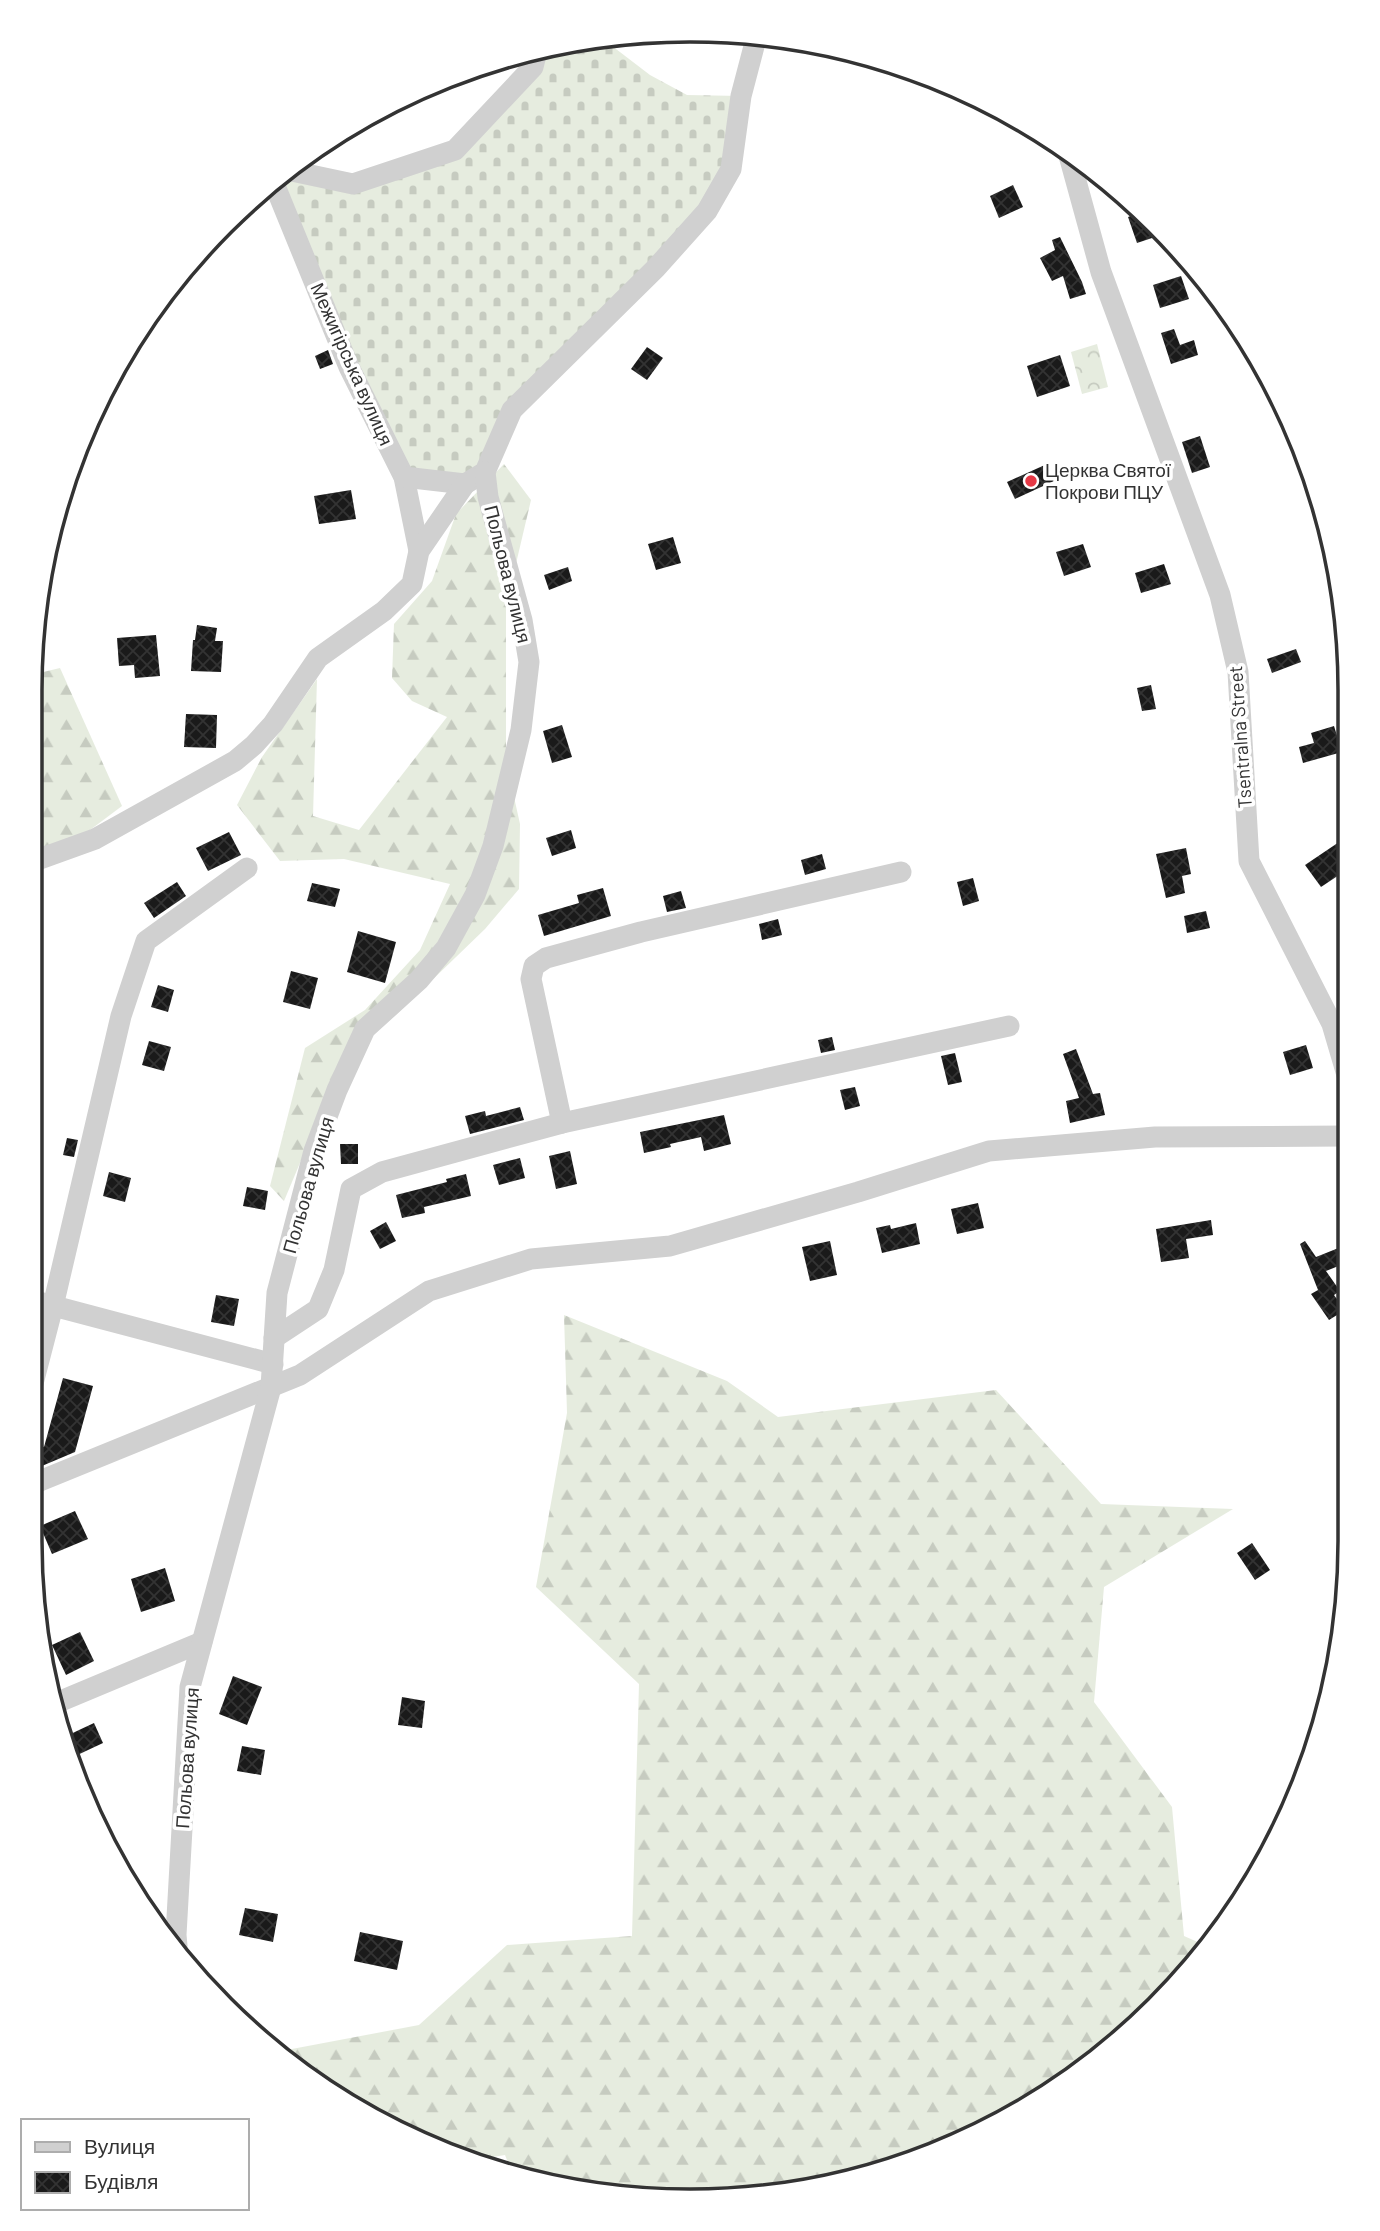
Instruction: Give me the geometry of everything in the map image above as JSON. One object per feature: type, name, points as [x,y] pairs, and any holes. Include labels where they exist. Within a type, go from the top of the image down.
[{"type":"street","points":[[42,858],[96,839],[235,761],[273,724],[318,658],[384,611],[412,584],[419,551],[465,484],[485,472],[512,410],[656,268],[707,211],[731,169],[741,96],[755,46]]},
{"type":"street","points":[[300,173],[353,184],[455,150],[533,67],[534,61]]},
{"type":"street","name":"Tsentralna Street","points":[[1072,167],[1101,272],[1220,595],[1238,672],[1249,861],[1332,1024],[1338,1044]]},
{"type":"street","name":"Межигірська вулиця","points":[[278,191],[349,367],[404,477],[419,551]]},
{"type":"street","name":"Польова вулиця","points":[[174,1933],[190,1687],[271,1387],[277,1293],[314,1151],[337,1090],[365,1029],[419,980],[446,948],[475,895],[493,846],[521,730],[529,662],[522,620],[488,497],[485,472]]},
{"type":"street","points":[[404,477],[465,484]]},
{"type":"street","points":[[42,1348],[121,1016],[146,941],[247,868]]},
{"type":"street","points":[[562,1123],[531,979],[534,966],[546,958],[641,932],[901,872]]},
{"type":"street","points":[[274,1338],[318,1309],[334,1270],[351,1189],[382,1172],[562,1123],[1009,1026]]},
{"type":"street","points":[[42,1480],[300,1375],[429,1291],[531,1259],[670,1247],[989,1151],[1155,1138],[1338,1136]]},
{"type":"street","points":[[42,1303],[273,1364]]},
{"type":"street","points":[[62,1701],[202,1642]]},
{"type":"green space","points":[[613,47],[650,75],[687,95],[741,96],[731,169],[707,211],[512,410],[465,484],[404,477],[277,191],[300,173],[353,184],[455,150],[540,60],[564,54]]},
{"type":"green space","points":[[1097,344],[1108,387],[1082,394],[1071,352]]},
{"type":"green space","points":[[504,464],[531,500],[506,606],[506,761],[520,824],[519,889],[485,929],[398,1013],[344,1058],[284,1201],[270,1186],[305,1048],[365,1010],[420,950],[450,884],[344,859],[280,861],[237,805],[262,757],[317,679],[313,816],[359,830],[447,717],[412,701],[392,678],[394,624],[432,581],[456,514]]},
{"type":"green space","points":[[60,668],[122,806],[42,866],[42,690],[42,672]]},
{"type":"green space","points":[[564,1315],[727,1381],[778,1417],[996,1390],[1101,1504],[1233,1509],[1104,1587],[1094,1702],[1172,1807],[1184,1936],[1198,1942],[1148,1999],[1117,2028],[1050,2080],[977,2122],[938,2140],[898,2155],[816,2177],[732,2188],[648,2188],[605,2183],[522,2167],[508,2163],[505,2155],[490,2157],[482,2155],[442,2140],[366,2102],[330,2080],[289,2049],[419,2025],[507,1945],[632,1936],[639,1684],[536,1587],[567,1413]]},
{"type":"building","points":[[1013,185],[1023,207],[999,218],[990,196]]},
{"type":"building","points":[[1131,216],[1153,238],[1137,243],[1128,217]]},
{"type":"building","points":[[1060,237],[1086,294],[1070,299],[1063,276],[1052,281],[1040,258],[1055,250],[1052,240]]},
{"type":"building","points":[[1181,276],[1189,299],[1160,308],[1153,285]]},
{"type":"building","points":[[1174,329],[1180,345],[1194,340],[1198,355],[1171,364],[1161,333]]},
{"type":"building","points":[[647,347],[663,358],[647,380],[631,369]]},
{"type":"building","points":[[328,350],[333,364],[320,369],[315,356]]},
{"type":"building","points":[[1060,355],[1070,386],[1037,397],[1027,366]]},
{"type":"building","points":[[1200,436],[1210,467],[1192,473],[1182,442]]},
{"type":"building","name":"Церква Святої Покрови ПЦУ","points":[[1047,464],[1054,481],[1015,499],[1007,482]]},
{"type":"building","points":[[351,490],[356,519],[319,524],[314,496]]},
{"type":"building","points":[[673,537],[681,563],[656,570],[648,544]]},
{"type":"building","points":[[1083,544],[1091,567],[1064,576],[1056,552]]},
{"type":"building","points":[[1164,564],[1171,584],[1141,593],[1135,573]]},
{"type":"building","points":[[568,567],[572,581],[549,590],[544,575]]},
{"type":"building","points":[[197,625],[217,628],[215,641],[223,641],[221,672],[191,671]]},
{"type":"building","points":[[156,635],[160,676],[135,678],[134,665],[119,666],[117,638]]},
{"type":"building","points":[[1296,649],[1301,662],[1272,673],[1267,659]]},
{"type":"building","points":[[1151,685],[1156,709],[1142,711],[1137,688]]},
{"type":"building","points":[[186,714],[217,715],[216,748],[184,747]]},
{"type":"building","points":[[562,725],[572,757],[552,763],[543,731]]},
{"type":"building","points":[[1334,726],[1338,753],[1303,763],[1299,747],[1314,743],[1311,733]]},
{"type":"building","points":[[571,830],[576,848],[552,856],[546,838]]},
{"type":"building","points":[[229,832],[241,855],[208,871],[196,848]]},
{"type":"building","points":[[1338,843],[1338,876],[1321,887],[1305,865]]},
{"type":"building","points":[[1186,848],[1191,874],[1182,876],[1185,893],[1166,898],[1156,854]]},
{"type":"building","points":[[822,854],[826,869],[805,875],[801,860]]},
{"type":"building","points":[[973,878],[979,901],[963,906],[957,882]]},
{"type":"building","points":[[177,882],[186,896],[154,918],[144,903]]},
{"type":"building","points":[[312,883],[340,889],[335,907],[307,901]]},
{"type":"building","points":[[603,888],[611,916],[544,936],[538,915],[579,903],[577,895]]},
{"type":"building","points":[[681,891],[686,908],[667,912],[663,896]]},
{"type":"building","points":[[1206,911],[1210,928],[1187,933],[1184,916]]},
{"type":"building","points":[[778,919],[782,935],[762,940],[759,924]]},
{"type":"building","points":[[358,931],[396,942],[385,983],[347,972]]},
{"type":"building","points":[[291,971],[318,978],[310,1009],[283,1002]]},
{"type":"building","points":[[158,985],[174,990],[168,1012],[151,1007]]},
{"type":"building","points":[[832,1037],[835,1050],[821,1053],[818,1040]]},
{"type":"building","points":[[149,1041],[171,1047],[164,1071],[142,1065]]},
{"type":"building","points":[[1306,1045],[1313,1068],[1290,1075],[1283,1052]]},
{"type":"building","points":[[1076,1049],[1093,1094],[1100,1093],[1105,1115],[1070,1123],[1066,1101],[1079,1098],[1063,1054]]},
{"type":"building","points":[[955,1053],[962,1082],[948,1085],[941,1056]]},
{"type":"building","points":[[855,1087],[860,1106],[845,1110],[840,1090]]},
{"type":"building","points":[[520,1107],[524,1120],[470,1134],[465,1116],[485,1111],[486,1116]]},
{"type":"building","points":[[724,1115],[731,1144],[704,1151],[701,1137],[644,1153],[640,1132]]},
{"type":"building","points":[[67,1138],[78,1140],[74,1157],[63,1155]]},
{"type":"building","points":[[340,1144],[358,1144],[358,1164],[341,1164]]},
{"type":"building","points":[[570,1151],[577,1184],[556,1189],[549,1156]]},
{"type":"building","points":[[520,1158],[525,1178],[499,1185],[493,1165]]},
{"type":"building","points":[[109,1172],[131,1178],[125,1202],[103,1196]]},
{"type":"building","points":[[466,1174],[471,1196],[424,1207],[425,1213],[402,1218],[396,1195],[447,1182],[446,1179]]},
{"type":"building","points":[[247,1187],[268,1191],[265,1210],[243,1206]]},
{"type":"building","points":[[978,1203],[984,1228],[957,1234],[951,1209]]},
{"type":"building","points":[[1211,1220],[1213,1235],[1186,1239],[1189,1258],[1161,1262],[1156,1229]]},
{"type":"building","points":[[386,1222],[396,1241],[380,1249],[370,1231]]},
{"type":"building","points":[[916,1223],[920,1244],[882,1253],[876,1228],[890,1225],[891,1229]]},
{"type":"building","points":[[830,1241],[837,1275],[810,1281],[802,1247]]},
{"type":"building","points":[[1305,1241],[1316,1257],[1338,1248],[1338,1266],[1326,1271],[1338,1288],[1338,1292],[1334,1295],[1338,1300],[1338,1314],[1329,1320],[1311,1294],[1318,1290],[1300,1244]]},
{"type":"building","points":[[216,1295],[239,1299],[234,1326],[211,1322]]},
{"type":"building","points":[[63,1378],[93,1386],[75,1452],[42,1466],[44,1447]]},
{"type":"building","points":[[75,1511],[88,1539],[52,1554],[42,1525]]},
{"type":"building","points":[[1252,1543],[1270,1570],[1255,1580],[1237,1553]]},
{"type":"building","points":[[165,1568],[175,1601],[141,1612],[131,1579]]},
{"type":"building","points":[[80,1632],[94,1661],[66,1675],[52,1645]]},
{"type":"building","points":[[233,1676],[262,1687],[247,1725],[219,1714]]},
{"type":"building","points":[[402,1697],[425,1701],[422,1728],[398,1725]]},
{"type":"building","points":[[94,1723],[103,1743],[78,1755],[71,1734]]},
{"type":"building","points":[[242,1746],[265,1750],[261,1775],[237,1771]]},
{"type":"building","points":[[245,1908],[278,1914],[273,1942],[239,1935]]},
{"type":"building","points":[[360,1932],[403,1941],[397,1970],[354,1961]]},
{"type":"place","name":"Церква Святої Покрови ПЦУ","points":[[1031,481]]}]
